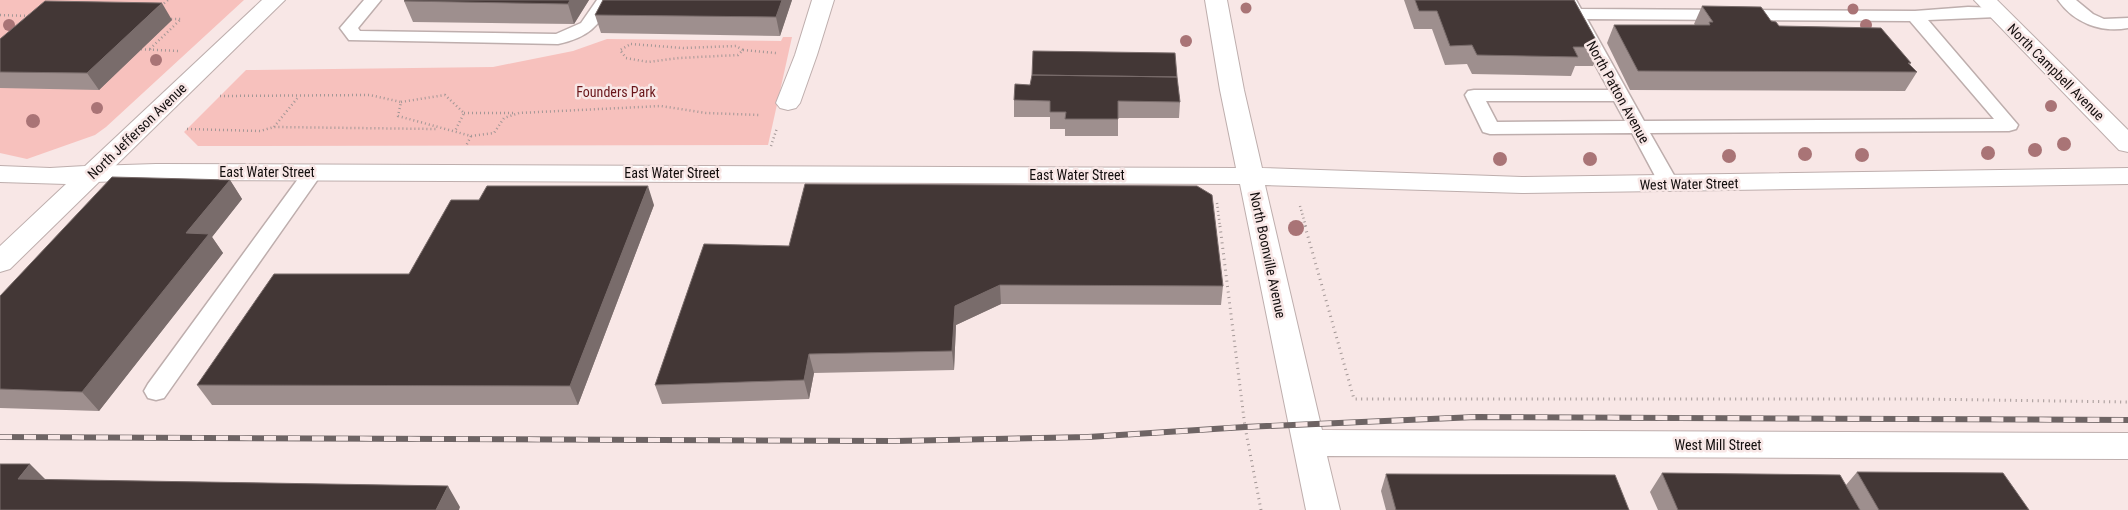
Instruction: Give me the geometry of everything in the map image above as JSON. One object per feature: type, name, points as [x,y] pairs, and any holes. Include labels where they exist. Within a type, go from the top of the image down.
[{"type":"street","name":"North Jefferson Avenue","points":[[0,262],[274,0]]},
{"type":"street","points":[[788,102],[806,55],[823,0]]},
{"type":"street","name":"North Boonville Avenue","points":[[1216,0],[1251,176],[1323,510]]},
{"type":"street","name":"North Campbell Avenue","points":[[1991,6],[2128,144]]},
{"type":"street","name":"East Water Street","points":[[0,174],[50,176],[313,172],[1251,176]]},
{"type":"street","name":"West Water Street","points":[[1251,176],[1522,184],[1669,184],[2128,176]]},
{"type":"street","name":"West Mill Street","points":[[1309,444],[2128,446]]},
{"type":"lane","points":[[373,0],[349,28],[355,36],[558,39],[580,32],[591,25],[605,0]]},
{"type":"lane","points":[[2066,0],[2082,15],[2096,23],[2116,26],[2128,22]]},
{"type":"lane","points":[[1572,7],[1915,16],[1968,12],[1991,6]]},
{"type":"lane","name":"North Patton Avenue","points":[[1572,7],[1669,184]]},
{"type":"lane","points":[[1620,96],[1474,96],[1490,128],[2009,125],[1915,16]]},
{"type":"lane","points":[[156,391],[313,172]]},
{"type":"path","points":[[155,13],[168,0]]},
{"type":"path","points":[[0,15],[36,16],[29,21]]},
{"type":"path","points":[[150,50],[181,19],[164,19]]},
{"type":"path","points":[[743,50],[738,54],[648,62],[626,58],[620,50],[631,44],[683,48],[736,46],[743,50],[806,55]]},
{"type":"path","points":[[130,49],[179,51]]},
{"type":"path","points":[[220,96],[370,96],[401,102],[445,95],[464,113],[519,113],[661,106],[706,113],[762,115]]},
{"type":"path","points":[[274,128],[299,96]]},
{"type":"path","points":[[401,102],[398,116],[441,129]]},
{"type":"path","points":[[456,131],[464,113]]},
{"type":"path","points":[[187,130],[260,130],[274,128],[441,129],[471,136],[494,133],[504,118],[519,113]]},
{"type":"path","points":[[772,143],[776,130]]},
{"type":"path","points":[[464,150],[471,136]]},
{"type":"path","points":[[1216,197],[1245,427],[1260,510]]},
{"type":"path","points":[[1298,199],[1354,399],[1918,399],[2128,402]]},
{"type":"green space","points":[[0,0],[244,0],[106,127],[95,135],[27,159],[0,153]]},
{"type":"green space","name":"Founders Park","points":[[783,37],[792,37],[768,145],[198,146],[184,132],[246,70],[493,67],[573,51],[607,39],[781,41]]},
{"type":"building","points":[[405,0],[570,0],[568,4]]},
{"type":"building","points":[[603,0],[782,0],[776,17],[595,15]]},
{"type":"building","points":[[1415,0],[1574,0],[1600,47],[1573,47],[1578,57],[1477,55],[1472,45],[1450,46],[1437,11],[1419,11]]},
{"type":"building","points":[[45,1],[162,3],[87,73],[0,72],[0,39]]},
{"type":"building","points":[[1702,6],[1761,7],[1771,21],[1776,22],[1779,26],[1881,28],[1917,72],[1638,71],[1614,25],[1710,25],[1709,22],[1713,22]]},
{"type":"building","points":[[1033,51],[1175,53],[1177,77],[1032,75]]},
{"type":"building","points":[[1032,75],[1177,77],[1180,102],[1118,101],[1118,119],[1065,119],[1066,112],[1050,112],[1050,101],[1014,100],[1015,84],[1030,85]]},
{"type":"building","points":[[112,177],[230,180],[186,233],[209,234],[82,392],[0,389],[0,296]]},
{"type":"building","points":[[805,184],[1197,186],[1212,195],[1223,286],[1000,285],[955,306],[952,351],[809,354],[804,380],[655,385],[704,244],[789,246]]},
{"type":"building","points":[[487,186],[648,186],[570,386],[197,385],[274,274],[409,274],[451,200],[479,200]]},
{"type":"building","points":[[0,464],[30,464],[18,479],[448,486],[436,510],[0,510]]},
{"type":"building","points":[[1857,472],[2003,473],[2029,510],[1879,510]]},
{"type":"building","points":[[1662,473],[1840,475],[1860,510],[1678,510]]},
{"type":"building","points":[[1386,474],[1615,475],[1629,510],[1396,510]]},
{"type":"railway","points":[[0,437],[895,441],[1088,437],[1245,427],[1476,417],[2128,420]]}]
